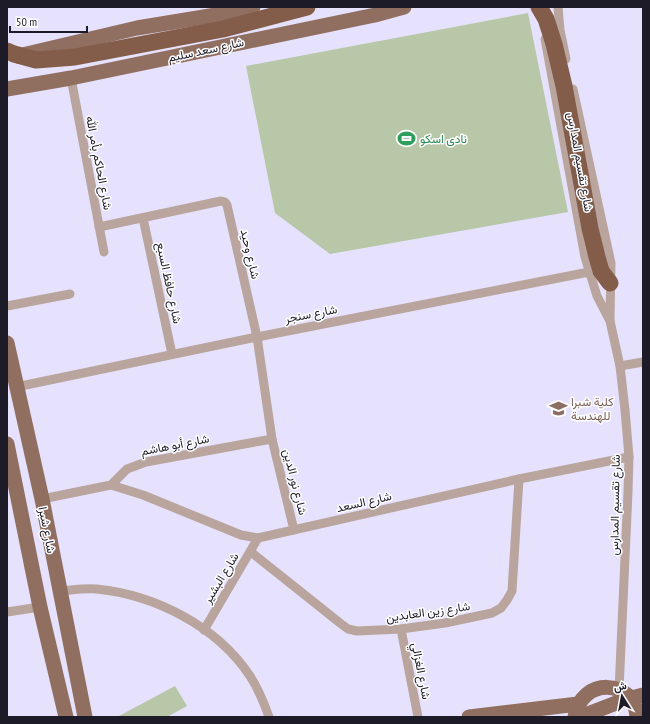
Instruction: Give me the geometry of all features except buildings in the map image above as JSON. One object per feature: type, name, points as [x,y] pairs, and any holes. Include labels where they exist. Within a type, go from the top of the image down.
[{"type":"highway","points":[[7,50],[14,54],[36,60],[75,57],[223,29],[307,7]]},
{"type":"highway","points":[[539,7],[546,19],[554,44],[564,86],[590,228],[597,257],[601,271],[610,283]]},
{"type":"main road","points":[[7,58],[137,28],[222,14],[253,7]]},
{"type":"main road","name":"شارع سعد سليم","points":[[7,89],[71,78],[371,11],[404,7]]},
{"type":"main road","name":"شارع شبرا","points":[[7,343],[42,499],[45,522],[85,717]]},
{"type":"main road","name":"شارع شبرا","points":[[7,444],[40,607],[66,717]]},
{"type":"main road","points":[[14,476],[19,480],[26,481],[32,478],[35,472]]},
{"type":"main road","points":[[24,526],[34,521],[45,522]]},
{"type":"main road","points":[[578,713],[586,695],[596,689],[607,687],[633,700]]},
{"type":"main road","points":[[633,700],[643,688]]},
{"type":"main road","points":[[469,717],[578,713],[624,700],[633,700]]},
{"type":"street","name":"شارع تقسيم المدارس","points":[[530,7],[538,17],[544,34],[582,245],[597,296],[610,321]]},
{"type":"street","name":"شارع تقسيم المدارس","points":[[558,7],[560,30],[611,263],[610,321],[620,366],[629,457],[625,584],[633,700]]},
{"type":"street","name":"شارع الحاكم بأمر الله","points":[[71,78],[104,252]]},
{"type":"street","name":"شارع وحيد","points":[[99,227],[221,201],[225,202],[227,205],[257,337],[272,440]]},
{"type":"street","name":"شارع حافظ السبع","points":[[143,218],[172,354]]},
{"type":"street","points":[[589,272],[610,283]]},
{"type":"street","name":"شارع سنجر","points":[[16,387],[172,354],[589,272]]},
{"type":"street","points":[[7,306],[70,294]]},
{"type":"street","points":[[620,366],[643,362]]},
{"type":"street","name":"شارع أبو هاشم","points":[[111,485],[127,469],[141,464],[272,440]]},
{"type":"street","name":"شارع نور الدين","points":[[272,440],[294,530]]},
{"type":"street","name":"شارع السعد","points":[[111,485],[143,495],[241,535],[258,538],[519,479],[629,457]]},
{"type":"street","name":"شارع زين العابدين","points":[[250,552],[348,629],[356,631],[401,629],[445,623],[492,613],[500,608],[512,592],[519,479]]},
{"type":"street","points":[[42,499],[111,485]]},
{"type":"street","name":"شارع البشير","points":[[204,630],[258,538]]},
{"type":"street","points":[[60,591],[95,589],[124,593],[152,602],[179,614],[204,630],[229,650],[250,676],[265,704],[269,717]]},
{"type":"street","points":[[7,612],[40,607]]},
{"type":"street","name":"شارع الغزالي","points":[[401,629],[418,717]]},
{"type":"green space","name":"نادى اسكو","points":[[528,13],[568,212],[330,254],[275,213],[246,66]]},
{"type":"green space","points":[[175,686],[187,706],[167,717],[117,717]]},
{"type":"place","name":"نادى اسكو","points":[[407,139]]},
{"type":"place","name":"كلية شبرا للهندسة","points":[[558,409]]}]
